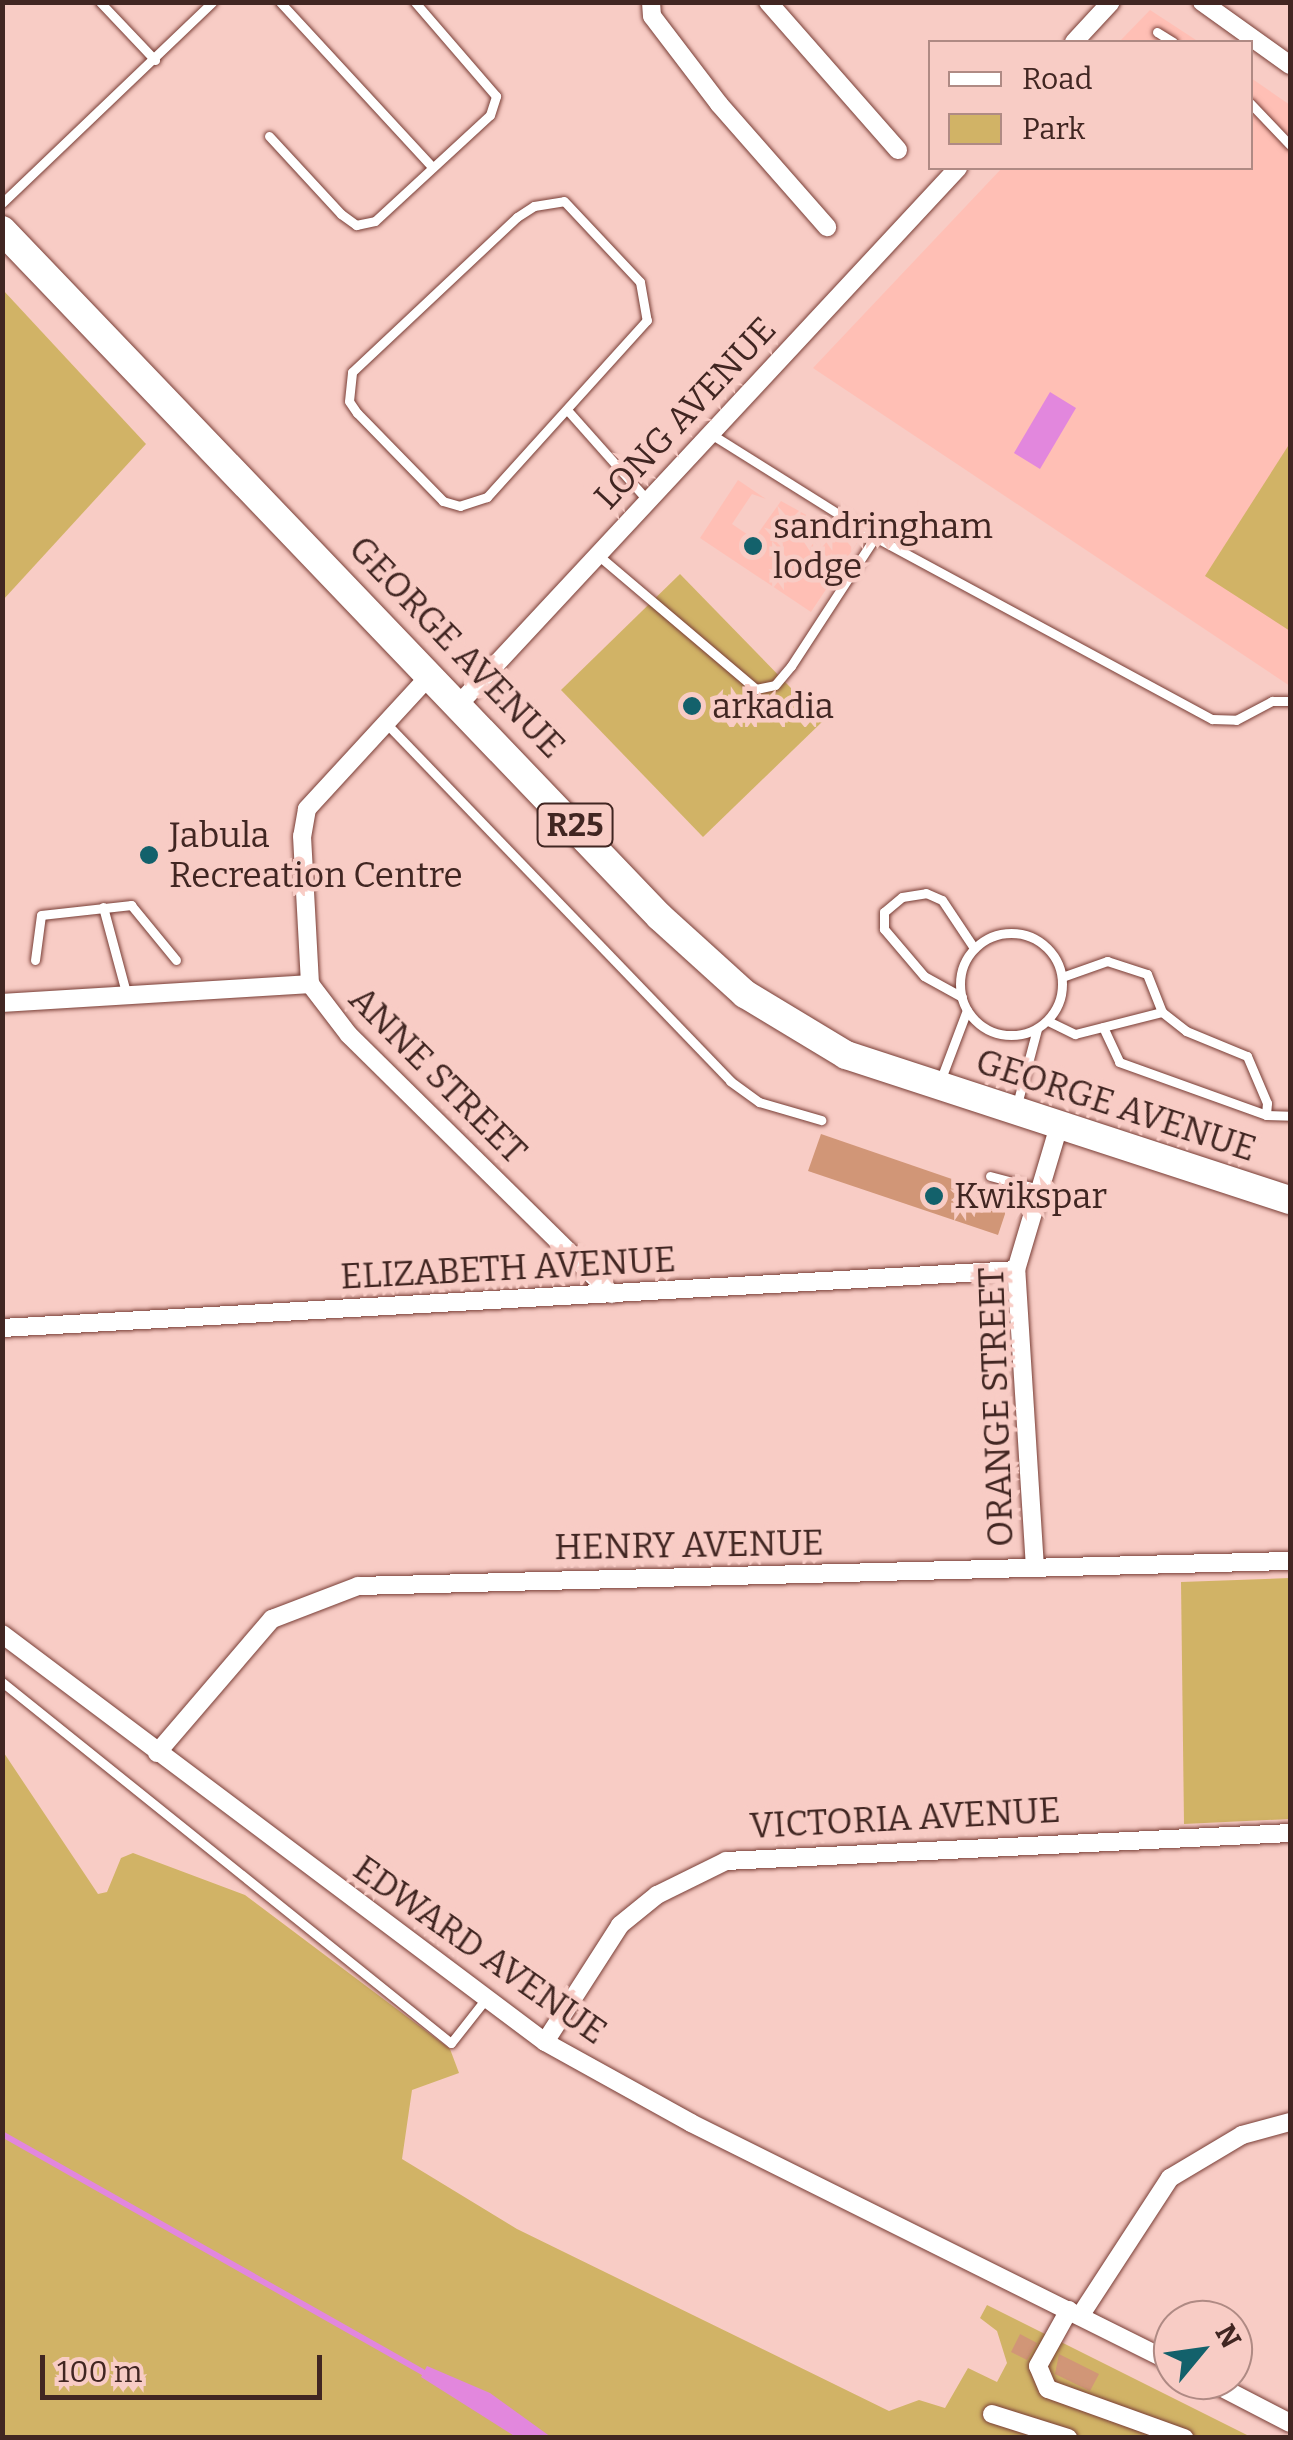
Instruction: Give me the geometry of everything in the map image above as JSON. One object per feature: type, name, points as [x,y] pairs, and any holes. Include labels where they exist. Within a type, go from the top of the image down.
[{"type":"main road","name":"GEORGE AVENUE","points":[[2,230],[460,703],[660,917],[745,994],[846,1055],[1058,1129],[1290,1200]]},
{"type":"street","points":[[651,2],[652,16],[719,104],[827,227]]},
{"type":"street","points":[[768,2],[898,150]]},
{"type":"street","points":[[1076,40],[1111,2]]},
{"type":"street","points":[[1202,2],[1290,66]]},
{"type":"street","name":"LONG AVENUE","points":[[460,703],[956,170]]},
{"type":"street","name":"ANNE STREET","points":[[432,674],[317,791],[304,816],[310,984],[348,1035],[612,1294]]},
{"type":"street","points":[[2,1003],[310,984]]},
{"type":"street","name":"ORANGE STREET","points":[[1036,1568],[1016,1270],[1058,1129]]},
{"type":"street","name":"ELIZABETH AVENUE","points":[[2,1328],[1016,1270]]},
{"type":"street","name":"HENRY AVENUE","points":[[157,1753],[272,1620],[358,1586],[1290,1561]]},
{"type":"street","name":"EDWARD AVENUE","points":[[2,1634],[484,2001],[546,2042],[691,2123],[1153,2353]]},
{"type":"street","name":"VICTORIA AVENUE","points":[[546,2042],[620,1925],[656,1894],[726,1861],[1290,1833]]},
{"type":"street","points":[[1184,2438],[1048,2389],[1038,2366],[1170,2178],[1242,2135],[1290,2122]]},
{"type":"street","points":[[1245,2400],[1290,2423]]},
{"type":"street","points":[[992,2414],[1068,2438]]},
{"type":"lane","points":[[100,2],[155,60]]},
{"type":"lane","points":[[2,203],[212,2]]},
{"type":"lane","points":[[280,2],[432,167]]},
{"type":"lane","points":[[269,136],[356,225],[375,221],[490,115],[496,96],[414,2]]},
{"type":"lane","points":[[1157,32],[1170,40]]},
{"type":"lane","points":[[1253,106],[1290,145]]},
{"type":"lane","points":[[564,201],[640,282],[650,308],[638,334],[569,412],[487,498],[460,506],[443,501],[358,413],[349,387],[356,364],[517,217],[564,201]]},
{"type":"lane","points":[[569,412],[648,500]]},
{"type":"lane","points":[[710,434],[875,537],[1212,720],[1236,720],[1272,701],[1290,700]]},
{"type":"lane","points":[[596,554],[756,688],[775,686],[791,666],[875,537]]},
{"type":"lane","points":[[384,721],[730,1081],[759,1102],[822,1120]]},
{"type":"lane","points":[[962,997],[924,976],[884,928],[884,912],[902,897],[926,892],[942,900],[974,948]]},
{"type":"lane","points":[[34,960],[41,915],[103,907],[139,909],[176,960]]},
{"type":"lane","points":[[103,907],[127,996]]},
{"type":"lane","points":[[998,934],[1024,934],[1047,948],[1062,977],[1061,998],[1048,1020],[1037,1028],[998,1034],[967,1010],[962,997],[962,971],[974,948],[998,934]]},
{"type":"lane","points":[[1062,977],[1107,961],[1130,965],[1147,974],[1162,1012],[1186,1031],[1248,1056],[1268,1103],[1266,1114]]},
{"type":"lane","points":[[938,1086],[967,1010]]},
{"type":"lane","points":[[1048,1020],[1074,1034],[1162,1012]]},
{"type":"lane","points":[[1102,1027],[1120,1062],[1266,1114],[1290,1116]]},
{"type":"lane","points":[[1015,1112],[1037,1028]]},
{"type":"lane","points":[[990,1176],[1039,1189]]},
{"type":"lane","points":[[2,1682],[451,2043],[484,2001]]},
{"type":"shaded area","points":[[1150,10],[1196,40],[1121,40]]},
{"type":"shaded area","points":[[1253,79],[1290,105],[1290,686],[813,368],[1000,170],[1253,170]]},
{"type":"shaded area","points":[[1050,392],[1076,408],[1040,469],[1014,453]]},
{"type":"shaded area","name":"sandringham lodge","points":[[738,480],[766,499],[752,494],[732,524],[754,539],[781,501],[857,543],[811,612],[700,538]]},
{"type":"shaded area","points":[[427,2366],[490,2393],[551,2437],[516,2437],[421,2377]]},
{"type":"green space","points":[[3,290],[146,444],[2,600]]},
{"type":"green space","points":[[1290,443],[1290,631],[1205,576]]},
{"type":"green space","name":"arkadia","points":[[680,574],[823,721],[703,837],[561,690]]},
{"type":"green space","points":[[1290,1578],[1290,1819],[1184,1824],[1181,1582]]},
{"type":"green space","points":[[2,1750],[98,1894],[107,1892],[121,1858],[133,1853],[245,1895],[450,2049],[459,2073],[412,2090],[402,2159],[517,2229],[889,2411],[919,2400],[945,2408],[968,2368],[997,2382],[1007,2363],[997,2331],[980,2318],[987,2305],[1153,2388],[1153,2400],[1177,2400],[1251,2437],[3,2437]]},
{"type":"building","points":[[821,1134],[1010,1199],[998,1235],[808,1171]]},
{"type":"building","points":[[1020,2334],[1037,2343],[1027,2360],[1011,2352]]},
{"type":"building","points":[[1059,2354],[1099,2374],[1090,2391],[1055,2374]]},
{"type":"waterway","points":[[2,2134],[422,2372]]},
{"type":"place","name":"sandringham lodge","points":[[753,546]]},
{"type":"place","name":"arkadia","points":[[692,706]]},
{"type":"place","name":"Jabula Recreation Centre","points":[[149,855]]},
{"type":"place","name":"Kwikspar","points":[[934,1196]]}]
